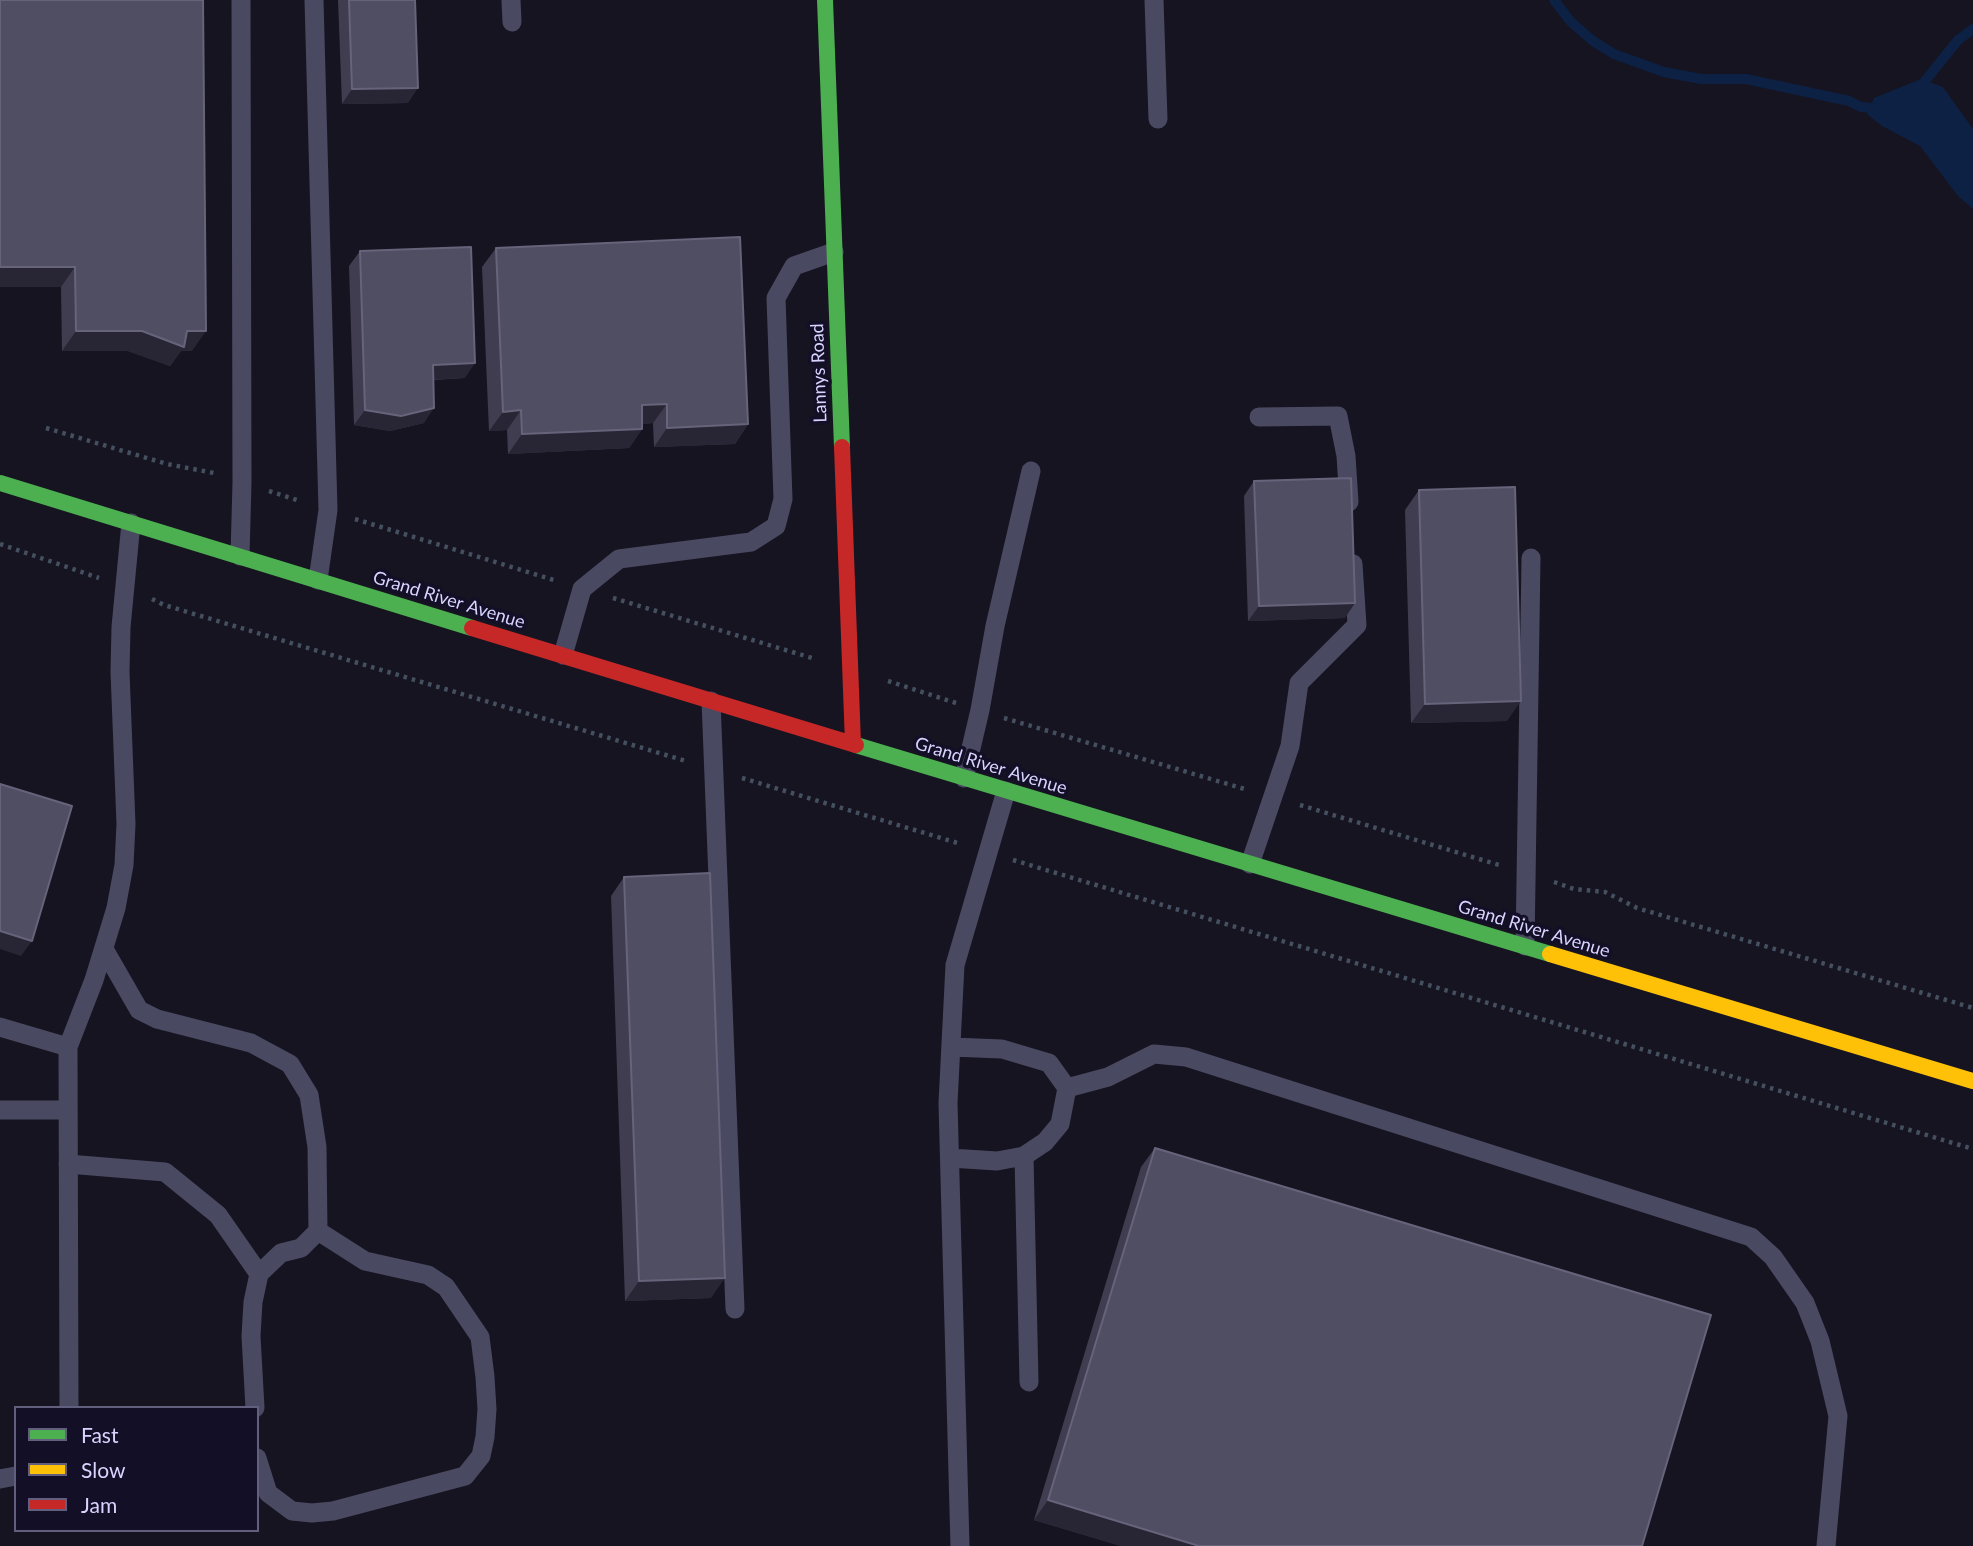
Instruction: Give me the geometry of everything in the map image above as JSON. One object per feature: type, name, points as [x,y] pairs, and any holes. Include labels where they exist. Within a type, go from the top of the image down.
[{"type":"main road","name":"Lannys Road","points":[[825,0],[853,744]]},
{"type":"main road","name":"Grand River Avenue","points":[[0,483],[1006,791],[1973,1081]]},
{"type":"lane","points":[[240,556],[241,0]]},
{"type":"lane","points":[[314,0],[328,510],[318,580]]},
{"type":"lane","points":[[511,0],[512,22]]},
{"type":"lane","points":[[1154,0],[1158,119]]},
{"type":"lane","points":[[563,655],[582,589],[619,559],[751,542],[776,526],[783,499],[776,298],[794,266],[834,252]]},
{"type":"lane","points":[[1259,417],[1338,416],[1346,456],[1350,521]]},
{"type":"lane","points":[[964,778],[995,626],[1031,471]]},
{"type":"lane","points":[[69,1406],[68,1047],[104,949],[116,908],[124,865],[126,824],[120,672],[131,523]]},
{"type":"lane","points":[[1250,864],[1290,746],[1299,683],[1357,625],[1352,547]]},
{"type":"lane","points":[[1525,946],[1531,558]]},
{"type":"lane","points":[[711,701],[735,1309]]},
{"type":"lane","points":[[962,1545],[948,1103],[955,965],[1006,791]]},
{"type":"lane","points":[[104,949],[139,1010],[157,1019],[251,1043],[290,1064],[310,1095],[317,1147],[318,1231],[301,1248],[281,1253],[259,1274],[253,1302],[251,1336],[254,1406]]},
{"type":"lane","points":[[0,1027],[68,1047]]},
{"type":"lane","points":[[950,1158],[997,1161],[1024,1156],[1045,1142],[1060,1124],[1067,1087],[1049,1063],[1002,1049],[951,1047]]},
{"type":"lane","points":[[1067,1087],[1108,1077],[1154,1054],[1186,1057],[1751,1237],[1773,1257],[1805,1303],[1820,1341],[1838,1416],[1826,1546]]},
{"type":"lane","points":[[0,1110],[68,1110]]},
{"type":"lane","points":[[1024,1156],[1029,1382]]},
{"type":"lane","points":[[68,1164],[165,1172],[218,1215],[259,1274]]},
{"type":"lane","points":[[259,1464],[268,1493],[292,1511],[312,1513],[333,1511],[465,1476],[481,1456],[487,1409],[480,1337],[446,1287],[428,1275],[365,1261],[318,1231]]},
{"type":"path","points":[[0,544],[125,587],[164,605],[1973,1149]]},
{"type":"water","points":[[1921,79],[1943,87],[1973,129],[1973,209],[1958,196],[1920,146],[1882,126],[1867,114],[1874,98]]},
{"type":"building","points":[[0,0],[203,0],[206,331],[187,331],[184,347],[142,331],[76,331],[75,267],[0,267]]},
{"type":"building","points":[[349,0],[415,0],[418,88],[352,89]]},
{"type":"building","points":[[740,237],[748,424],[667,428],[667,404],[642,405],[642,429],[522,434],[521,410],[503,412],[496,248]]},
{"type":"building","points":[[471,247],[475,363],[433,365],[434,408],[401,416],[365,410],[360,251]]},
{"type":"building","points":[[1351,478],[1355,603],[1259,606],[1254,481]]},
{"type":"building","points":[[1515,487],[1521,701],[1425,704],[1419,490]]},
{"type":"building","points":[[0,784],[72,806],[32,941],[0,931]]},
{"type":"building","points":[[710,873],[725,1278],[639,1281],[624,877]]},
{"type":"building","points":[[1155,1148],[1711,1315],[1642,1546],[1199,1546],[1048,1500]]},
{"type":"waterway","points":[[1554,0],[1571,22],[1593,41],[1614,54],[1664,72],[1701,79],[1746,79],[1849,101],[1861,107],[1883,109]]},
{"type":"waterway","points":[[1916,88],[1921,86],[1958,40],[1973,29]]},
{"type":"traffic: fast","points":[[825,0],[842,447]]},
{"type":"traffic: fast","points":[[0,483],[472,628]]},
{"type":"traffic: fast","points":[[856,745],[1550,954]]},
{"type":"traffic: slow","points":[[1550,954],[1973,1081]]},
{"type":"traffic: jam","points":[[842,447],[853,744]]},
{"type":"traffic: jam","points":[[472,628],[856,745]]}]
